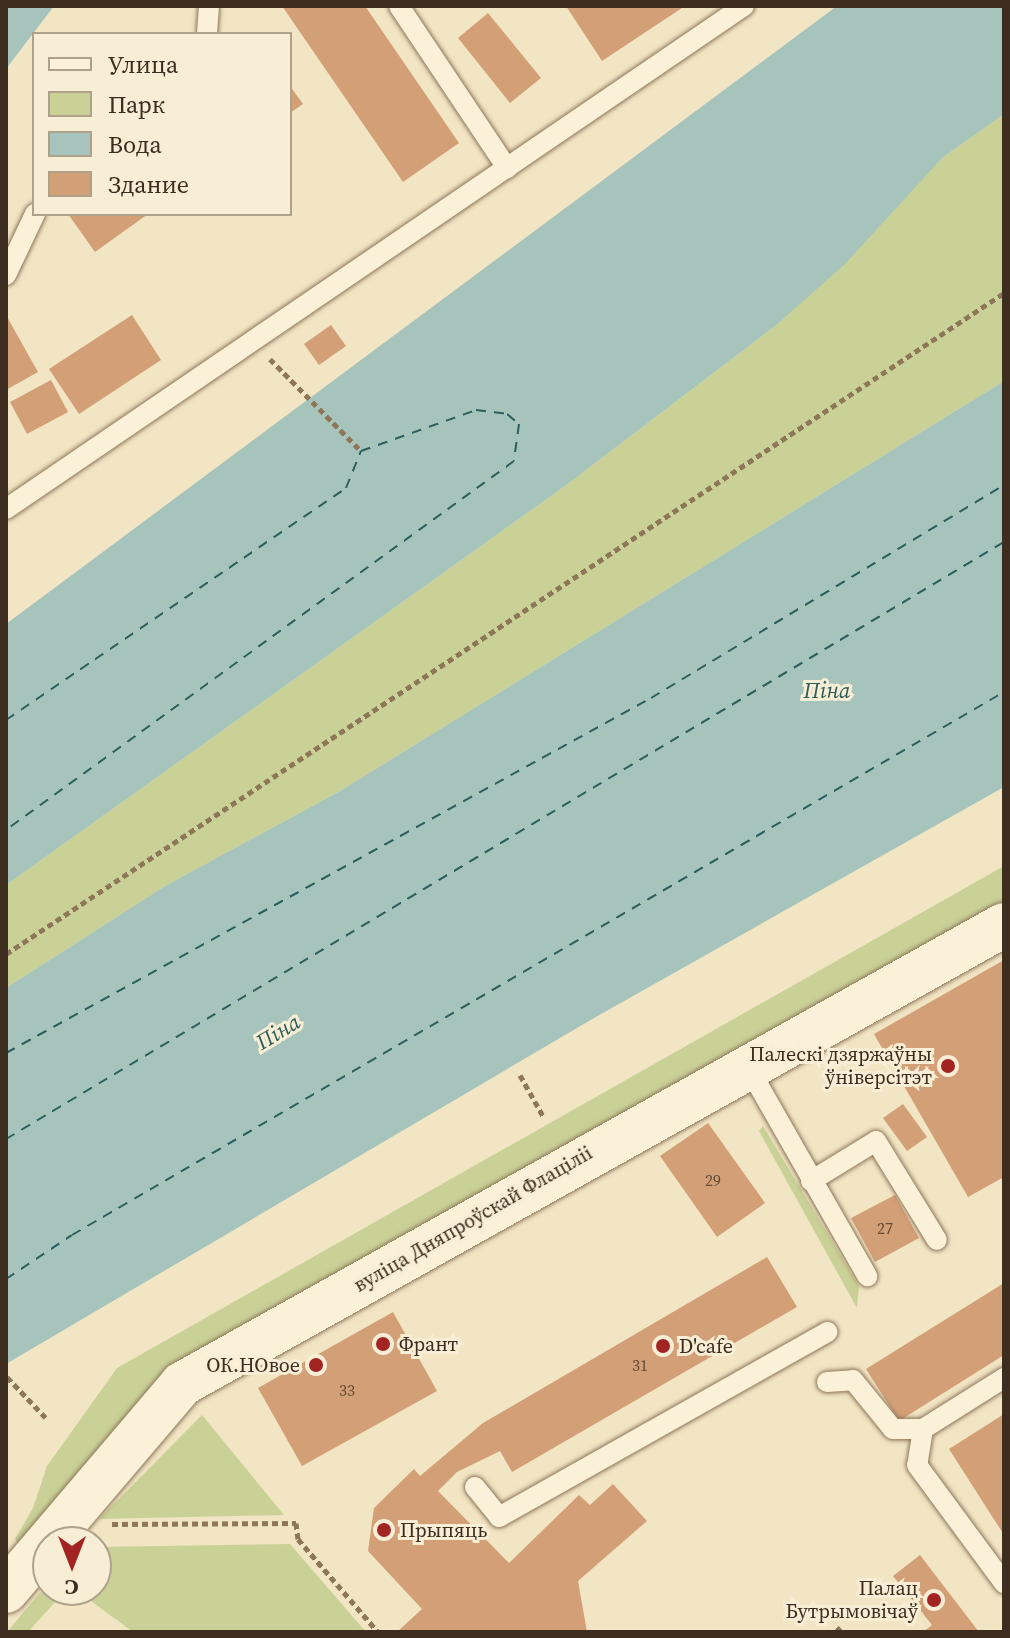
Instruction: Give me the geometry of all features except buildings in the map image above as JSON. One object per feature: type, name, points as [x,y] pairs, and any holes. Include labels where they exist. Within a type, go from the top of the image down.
[{"type":"street","name":"вуліца Дняпроўскай Флаціліі","points":[[6,1591],[182,1384],[1004,925]]},
{"type":"lane","points":[[207,32],[209,6]]},
{"type":"lane","points":[[399,6],[507,168]]},
{"type":"lane","points":[[6,509],[744,6]]},
{"type":"lane","points":[[6,275],[34,216]]},
{"type":"lane","points":[[748,1067],[867,1276]]},
{"type":"lane","points":[[811,1181],[876,1141],[937,1240]]},
{"type":"lane","points":[[475,1487],[499,1517],[827,1332]]},
{"type":"lane","points":[[827,1382],[853,1380],[893,1429],[923,1429],[1004,1378]]},
{"type":"lane","points":[[923,1429],[917,1465],[1004,1583]]},
{"type":"path","points":[[6,954],[1004,293]]},
{"type":"path","points":[[252,341],[361,451]]},
{"type":"path","points":[[520,1075],[543,1116]]},
{"type":"path","points":[[7,1377],[46,1418]]},
{"type":"path","points":[[98,1524],[296,1523],[298,1539],[378,1632]]},
{"type":"green space","points":[[1004,114],[1004,381],[340,791],[165,886],[6,988],[6,885],[565,486],[775,326],[942,158]]},
{"type":"green space","points":[[1004,866],[1004,903],[155,1386],[40,1526],[32,1526],[32,1536],[21,1549],[15,1539],[33,1508],[47,1466],[117,1368]]},
{"type":"green space","points":[[763,1126],[859,1286],[857,1308],[759,1131]]},
{"type":"green space","points":[[202,1415],[284,1515],[99,1519]]},
{"type":"green space","points":[[290,1544],[366,1632],[133,1632],[98,1606],[112,1606],[112,1547]]},
{"type":"green space","points":[[32,1602],[32,1606],[52,1606],[28,1632],[7,1632]]},
{"type":"water","points":[[6,6],[54,6],[32,32],[6,69]]},
{"type":"water","points":[[837,6],[1004,6],[1004,114],[942,158],[845,264],[775,326],[565,486],[6,885],[6,624]]},
{"type":"water","name":"Піна","points":[[1004,381],[1004,787],[594,1018],[6,1364],[6,988],[165,886],[340,791]]},
{"type":"ferry route","points":[[6,720],[346,488],[361,451],[476,410],[507,414],[519,424],[514,461],[6,830]]},
{"type":"ferry route","points":[[6,1053],[651,698],[1004,485]]},
{"type":"ferry route","points":[[6,1139],[1004,542]]},
{"type":"ferry route","points":[[6,1279],[72,1235],[1004,692]]},
{"type":"place","name":"Палескі дзяржаўны ўніверсітэт","points":[[948,1066]]},
{"type":"place","name":"Франт","points":[[383,1344]]},
{"type":"place","name":"D'cafe","points":[[663,1346]]},
{"type":"place","name":"ОК.НОвое","points":[[316,1365]]},
{"type":"place","name":"Прыпяць","points":[[384,1530]]},
{"type":"place","name":"Палац Бутрымовічаў","points":[[934,1600]]}]
